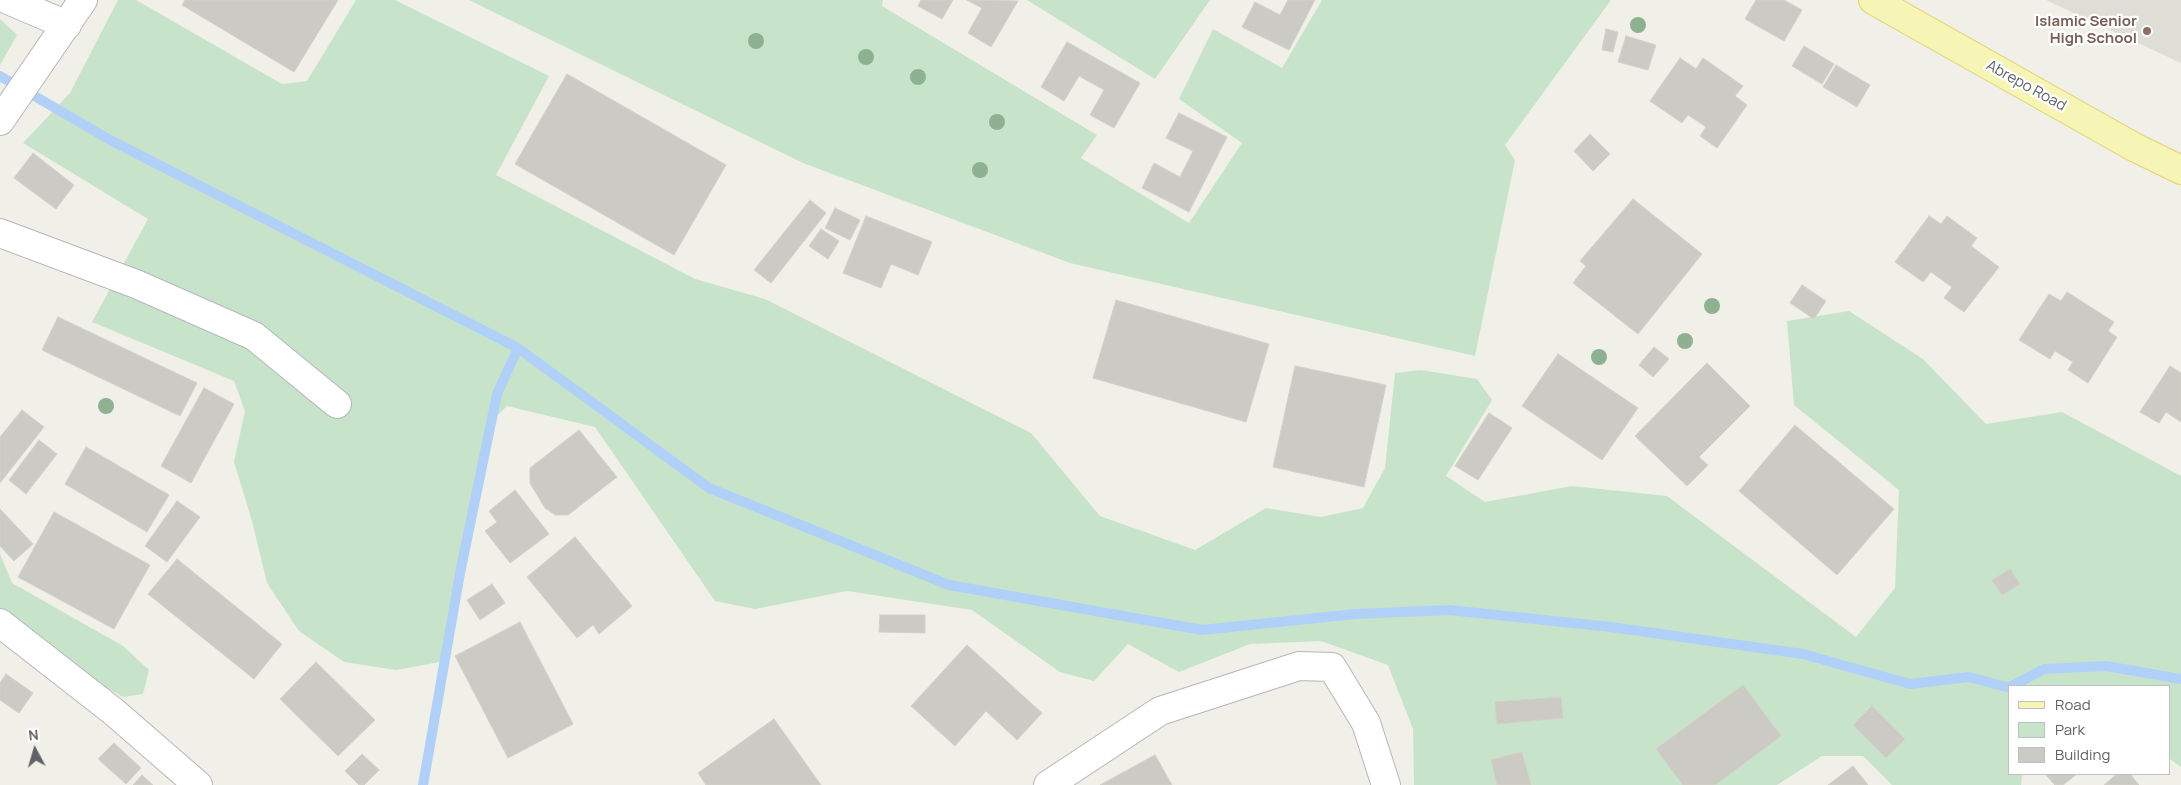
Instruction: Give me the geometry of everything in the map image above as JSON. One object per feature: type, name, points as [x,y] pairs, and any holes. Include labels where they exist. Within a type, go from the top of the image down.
[{"type":"main road","name":"Abrepo Road","points":[[1873,0],[2134,147],[2181,170]]},
{"type":"street","points":[[8,0],[61,35]]},
{"type":"street","points":[[1,119],[61,35],[83,0]]},
{"type":"street","points":[[0,233],[136,284],[254,336],[337,404]]},
{"type":"street","points":[[0,623],[114,712],[198,785]]},
{"type":"street","points":[[1048,785],[1160,711],[1299,666],[1332,667],[1366,723],[1386,785]]},
{"type":"shaded area","name":"Islamic Senior High School","points":[[2046,0],[2181,0],[2181,63]]},
{"type":"green space","points":[[118,0],[136,0],[282,84],[307,81],[356,0],[395,0],[549,76],[496,175],[695,279],[765,299],[1031,433],[1100,516],[1195,550],[1266,508],[1321,517],[1363,508],[1385,468],[1395,373],[1421,370],[1477,379],[1492,400],[1446,476],[1485,502],[1572,486],[1667,496],[1856,637],[1895,588],[1899,490],[1794,405],[1787,321],[1849,311],[1923,359],[1986,424],[2062,412],[2181,476],[2181,767],[2171,760],[2171,685],[2008,685],[2008,775],[2022,775],[2021,785],[1892,785],[1863,756],[1822,756],[1777,785],[1414,785],[1413,729],[1388,665],[1321,641],[1250,644],[1179,672],[1128,644],[1094,681],[1060,672],[972,610],[847,591],[755,609],[715,601],[595,427],[507,406],[496,417],[445,661],[396,670],[344,662],[299,631],[267,583],[252,521],[234,462],[245,411],[234,381],[92,322],[148,219],[23,143],[70,93]]},
{"type":"green space","points":[[469,0],[883,0],[882,6],[1097,135],[1081,158],[1189,223],[1242,143],[1179,99],[1213,29],[1282,68],[1322,0],[1611,0],[1505,145],[1515,160],[1475,356],[1070,263],[803,163]]},
{"type":"green space","points":[[1027,0],[1210,0],[1155,79]]},
{"type":"green space","points":[[0,19],[17,35],[0,65]]},
{"type":"green space","points":[[0,554],[12,583],[123,646],[149,670],[143,694],[123,697],[55,658],[0,614]]},
{"type":"building","points":[[185,0],[338,0],[294,72],[182,5]]},
{"type":"building","points":[[921,0],[953,0],[942,19],[918,6]]},
{"type":"building","points":[[967,0],[1018,1],[991,47],[968,33],[982,8]]},
{"type":"building","points":[[1288,0],[1315,0],[1289,50],[1242,27],[1255,2],[1280,15]]},
{"type":"building","points":[[1756,0],[1784,0],[1802,10],[1784,41],[1745,19]]},
{"type":"building","points":[[1606,29],[1618,32],[1613,52],[1602,50]]},
{"type":"building","points":[[1626,36],[1656,45],[1648,70],[1618,62]]},
{"type":"building","points":[[1067,42],[1140,83],[1114,128],[1090,115],[1104,90],[1079,76],[1064,101],[1041,87]]},
{"type":"building","points":[[1804,46],[1834,64],[1822,84],[1792,66]]},
{"type":"building","points":[[1680,58],[1696,69],[1703,58],[1743,86],[1735,96],[1747,105],[1717,148],[1700,136],[1706,127],[1688,115],[1682,123],[1650,101]]},
{"type":"building","points":[[1836,65],[1870,85],[1857,107],[1823,87]]},
{"type":"building","points":[[567,74],[726,165],[674,255],[515,164]]},
{"type":"building","points":[[1179,113],[1227,137],[1189,212],[1142,188],[1154,163],[1180,177],[1193,151],[1166,138]]},
{"type":"building","points":[[1590,134],[1610,154],[1593,171],[1574,151]]},
{"type":"building","points":[[33,153],[74,185],[56,209],[14,178]]},
{"type":"building","points":[[1633,199],[1702,254],[1638,334],[1573,283],[1586,266],[1580,261]]},
{"type":"building","points":[[810,200],[826,213],[771,283],[754,270]]},
{"type":"building","points":[[835,208],[860,220],[850,240],[825,228]]},
{"type":"building","points":[[866,216],[932,242],[918,275],[891,264],[881,288],[843,273]]},
{"type":"building","points":[[1929,216],[1941,224],[1947,216],[1977,238],[1971,246],[1999,267],[1964,312],[1944,298],[1952,287],[1931,272],[1923,282],[1895,262]]},
{"type":"building","points":[[821,229],[839,241],[828,259],[809,246]]},
{"type":"building","points":[[1802,285],[1826,301],[1814,319],[1790,303]]},
{"type":"building","points":[[2067,292],[2114,322],[2108,331],[2117,337],[2088,383],[2068,370],[2073,362],[2055,351],[2050,359],[2019,340],[2049,294],[2061,301]]},
{"type":"building","points":[[1116,300],[1269,344],[1246,422],[1093,378]]},
{"type":"building","points":[[58,317],[197,383],[180,416],[42,350]]},
{"type":"building","points":[[1654,347],[1669,359],[1653,377],[1639,365]]},
{"type":"building","points":[[1558,354],[1638,408],[1602,460],[1522,406]]},
{"type":"building","points":[[1707,363],[1750,406],[1699,457],[1708,465],[1687,486],[1635,436]]},
{"type":"building","points":[[1295,366],[1386,385],[1364,487],[1273,467]]},
{"type":"building","points":[[2170,366],[2181,373],[2181,422],[2166,412],[2159,423],[2140,412]]},
{"type":"building","points":[[204,388],[234,404],[191,483],[161,466]]},
{"type":"building","points":[[22,410],[44,427],[0,483],[0,437]]},
{"type":"building","points":[[1489,413],[1512,428],[1478,480],[1455,466]]},
{"type":"building","points":[[1795,425],[1894,509],[1837,575],[1739,491]]},
{"type":"building","points":[[579,430],[617,477],[568,515],[555,515],[545,508],[530,483],[530,468]]},
{"type":"building","points":[[39,440],[57,454],[26,494],[9,480]]},
{"type":"building","points":[[86,447],[169,495],[147,532],[65,484]]},
{"type":"building","points":[[515,490],[549,534],[510,563],[485,531],[497,522],[489,511]]},
{"type":"building","points":[[177,501],[200,517],[167,562],[145,546]]},
{"type":"building","points":[[0,509],[33,544],[14,561],[0,546]]},
{"type":"building","points":[[54,512],[150,565],[114,629],[18,577]]},
{"type":"building","points":[[575,537],[632,606],[599,634],[593,625],[577,638],[527,577]]},
{"type":"building","points":[[177,559],[282,644],[254,679],[148,594]]},
{"type":"building","points":[[2010,569],[2020,584],[2002,595],[1992,580]]},
{"type":"building","points":[[492,584],[505,603],[480,620],[467,600]]},
{"type":"building","points":[[880,615],[925,615],[925,633],[879,632]]},
{"type":"building","points":[[520,622],[573,724],[508,758],[455,656]]},
{"type":"building","points":[[967,645],[1042,713],[1017,740],[986,711],[955,746],[911,706]]},
{"type":"building","points":[[316,662],[375,720],[338,756],[280,699]]},
{"type":"building","points":[[6,674],[33,693],[19,713],[0,700],[0,683]]},
{"type":"building","points":[[1743,685],[1781,736],[1715,785],[1683,785],[1656,749]]},
{"type":"building","points":[[1561,697],[1563,718],[1497,724],[1495,702]]},
{"type":"building","points":[[1872,706],[1905,739],[1886,758],[1853,725]]},
{"type":"building","points":[[774,719],[821,785],[706,785],[698,773]]},
{"type":"building","points":[[114,743],[141,768],[126,784],[98,759]]},
{"type":"building","points":[[1522,752],[1531,785],[1497,785],[1491,760]]},
{"type":"building","points":[[362,754],[379,770],[364,785],[359,785],[345,771]]},
{"type":"building","points":[[1155,755],[1172,785],[1100,785]]},
{"type":"building","points":[[1853,766],[1868,785],[1828,785]]},
{"type":"building","points":[[142,775],[153,785],[133,785]]},
{"type":"building","points":[[2046,775],[2076,775],[2063,785],[2055,785]]},
{"type":"building","points":[[2116,775],[2131,775],[2139,785],[2104,785]]},
{"type":"waterway","points":[[0,76],[112,141],[518,348],[709,488],[949,585],[1202,630],[1355,614],[1449,610],[1611,627],[1803,654],[1910,684],[1969,677],[2008,687]]},
{"type":"waterway","points":[[423,785],[460,573],[497,394],[518,348]]},
{"type":"waterway","points":[[2014,685],[2044,669],[2106,666],[2181,679]]},
{"type":"place","name":"Islamic Senior High School","points":[[2147,31]]}]
